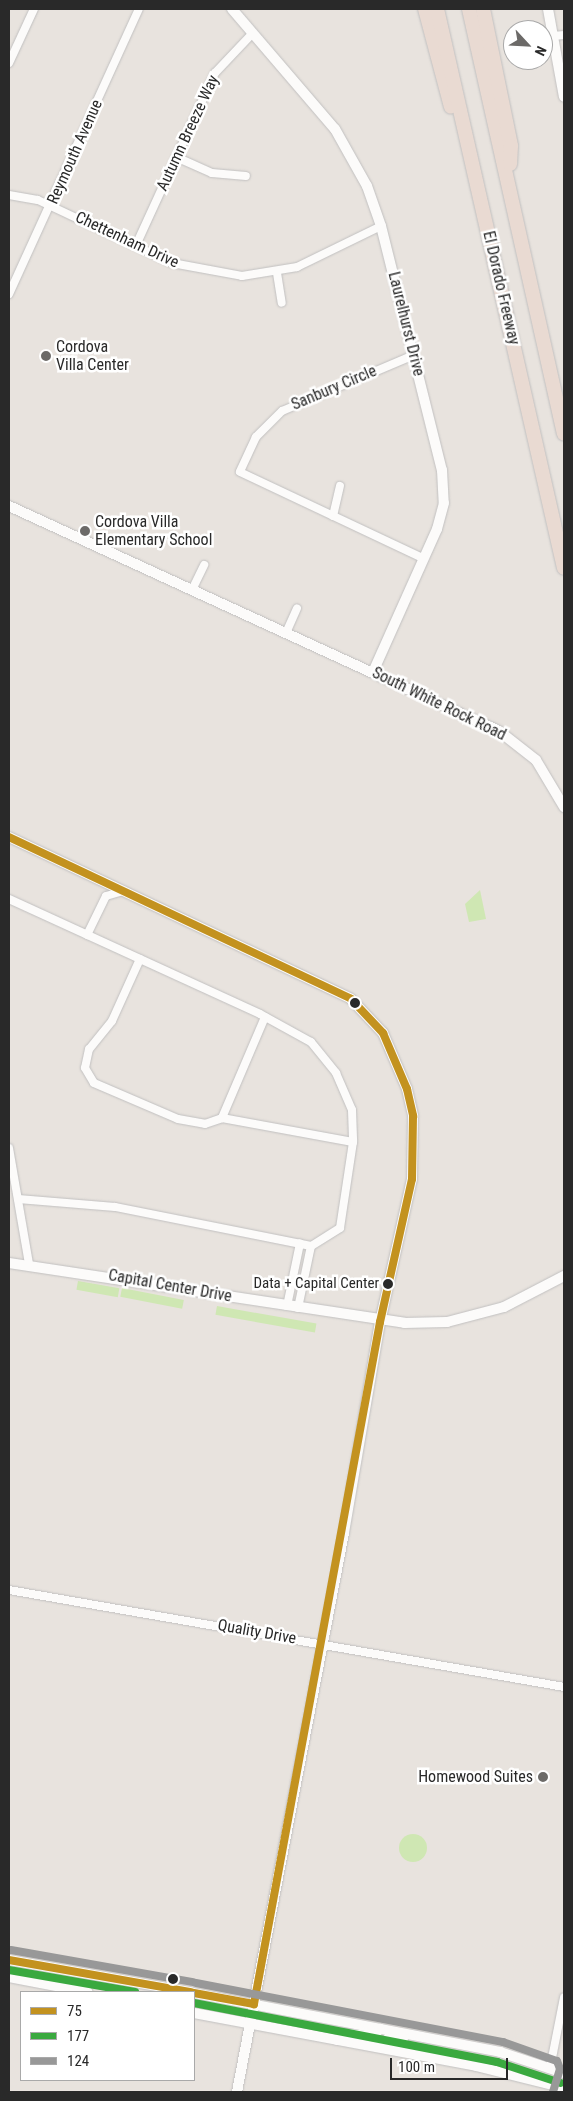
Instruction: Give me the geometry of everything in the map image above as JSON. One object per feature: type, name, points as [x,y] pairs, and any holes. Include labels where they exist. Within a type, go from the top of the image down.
[{"type":"highway","points":[[425,9],[443,84],[470,156]]},
{"type":"highway","name":"El Dorado Freeway","points":[[437,9],[564,568]]},
{"type":"highway","name":"El Dorado Freeway","points":[[469,9],[564,433]]},
{"type":"highway","points":[[483,9],[511,146],[508,177]]},
{"type":"street","points":[[9,63],[34,9]]},
{"type":"street","name":"Reymouth Avenue","points":[[9,294],[139,9]]},
{"type":"street","name":"Laurelhurst Drive","points":[[232,9],[335,129],[367,186],[381,226],[414,355],[444,487],[440,519],[373,672]]},
{"type":"street","name":"Autumn Breeze Way","points":[[137,243],[214,73],[253,33]]},
{"type":"street","points":[[564,35],[553,36],[564,97]]},
{"type":"street","points":[[176,157],[212,174],[246,176]]},
{"type":"street","name":"Chettenham Drive","points":[[9,195],[51,205],[137,243],[172,263],[200,271],[242,276],[277,273],[381,226]]},
{"type":"street","points":[[277,273],[282,303]]},
{"type":"street","name":"Sanbury Circle","points":[[414,355],[290,406],[268,423],[251,445],[240,472],[423,558]]},
{"type":"street","points":[[333,516],[340,486]]},
{"type":"street","name":"South White Rock Road","points":[[9,506],[373,672],[518,743],[543,768],[564,807]]},
{"type":"street","points":[[192,590],[204,566]]},
{"type":"street","points":[[286,633],[297,608]]},
{"type":"street","points":[[9,837],[337,990],[382,1033],[407,1089],[414,1132],[412,1179],[380,1322],[323,1643],[237,2092]]},
{"type":"street","points":[[87,935],[106,896],[124,890]]},
{"type":"street","points":[[9,899],[265,1017],[311,1042],[336,1073],[352,1110],[353,1142],[340,1228],[311,1246],[298,1308]]},
{"type":"street","points":[[140,959],[112,1021],[89,1049],[85,1068],[94,1083],[178,1119],[205,1124],[222,1118],[353,1142]]},
{"type":"street","points":[[222,1118],[265,1017]]},
{"type":"street","points":[[9,1148],[29,1264]]},
{"type":"street","points":[[18,1199],[115,1207],[311,1246]]},
{"type":"street","points":[[287,1306],[300,1243]]},
{"type":"street","name":"Capital Center Drive","points":[[9,1263],[29,1264],[380,1322],[466,1318],[520,1302],[562,1276]]},
{"type":"street","name":"Quality Drive","points":[[9,1590],[323,1643],[564,1687]]},
{"type":"street","points":[[9,1960],[186,1991]]},
{"type":"street","points":[[9,1977],[83,1991]]},
{"type":"street","points":[[195,1993],[472,2046],[564,2073]]},
{"type":"street","points":[[546,2089],[564,1997]]},
{"type":"street","points":[[195,2013],[376,2047],[546,2089],[564,2088]]},
{"type":"street","points":[[337,2040],[345,2034],[372,2036],[380,2029]]},
{"type":"street","points":[[376,2047],[389,2038],[462,2050],[472,2046]]},
{"type":"green space","points":[[480,890],[486,919],[469,922],[465,904]]},
{"type":"green space","points":[[78,1281],[119,1288],[118,1297],[76,1290]]},
{"type":"green space","points":[[122,1288],[184,1300],[182,1309],[120,1297]]},
{"type":"green space","points":[[217,1306],[316,1324],[315,1332],[215,1315]]},
{"type":"green space","points":[[413,1834],[423,1838],[427,1848],[423,1858],[413,1862],[403,1858],[399,1848],[403,1838]]},
{"type":"transit line","name":"75","points":[[9,837],[351,999],[383,1033],[407,1089],[413,1116],[412,1179],[380,1322],[254,2004],[195,1993]]},
{"type":"transit line","name":"124","points":[[11,1950],[193,1982]]},
{"type":"transit line","name":"75","points":[[9,1960],[185,1991]]},
{"type":"transit line","name":"177","points":[[9,1970],[129,1991]]},
{"type":"transit line","name":"124","points":[[196,1983],[503,2042],[557,2061],[560,2069],[553,2092]]},
{"type":"transit line","name":"177","points":[[195,2003],[497,2062],[561,2083]]},
{"type":"place","name":"Cordova Villa Center","points":[[46,356]]},
{"type":"place","name":"Cordova Villa Elementary School","points":[[85,531]]},
{"type":"place","name":"Data + Capital Center","points":[[388,1284]]},
{"type":"place","name":"Homewood Suites","points":[[543,1777]]}]
